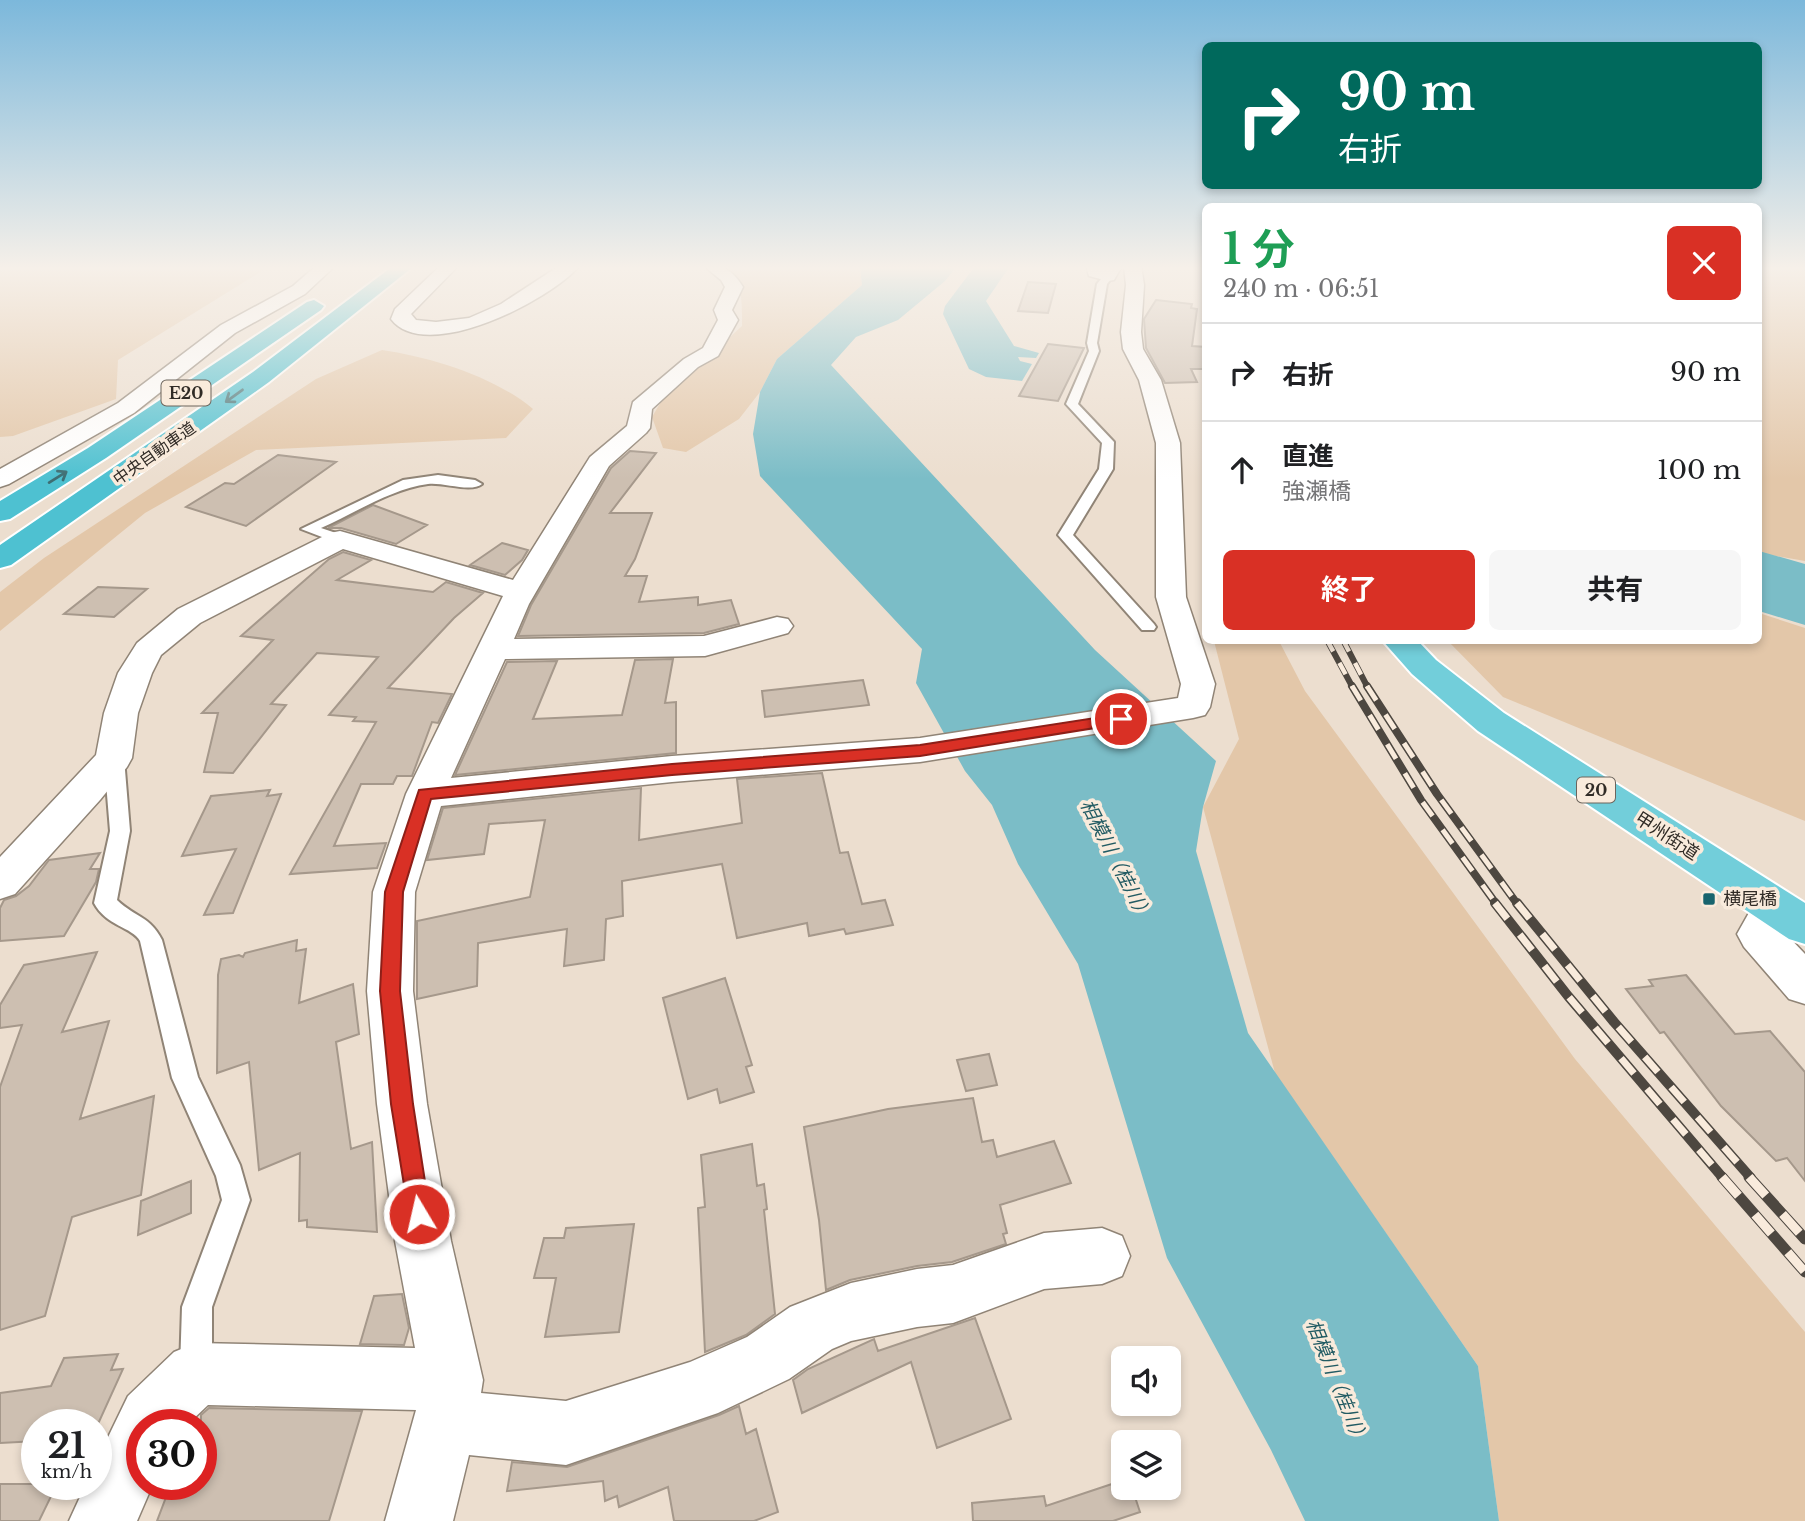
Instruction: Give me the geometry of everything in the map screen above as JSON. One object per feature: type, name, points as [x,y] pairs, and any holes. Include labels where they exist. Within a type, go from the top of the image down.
[{"type":"highway","name":"中央自動車道","points":[[0,513],[202,383],[268,337]]},
{"type":"highway","name":"中央自動車道","points":[[0,562],[314,337]]},
{"type":"highway","name":"甲州街道","points":[[1402,644],[1424,667],[1491,722],[1790,916]]},
{"type":"street","points":[[0,479],[36,456],[126,408],[218,337]]},
{"type":"street","points":[[419,1521],[449,1401],[402,1104],[390,991],[394,892],[425,794],[521,592],[599,462],[638,428],[641,407],[691,363],[711,352],[719,337]]},
{"type":"street","points":[[425,794],[672,769],[920,750],[1193,707],[1198,684],[1171,597],[1168,443],[1150,380],[1133,349],[1132,337]]},
{"type":"street","points":[[0,883],[87,791],[114,758],[121,713],[135,673],[148,650],[167,632],[217,599],[240,591],[340,539],[521,592]]},
{"type":"street","points":[[493,649],[705,646],[777,626]]},
{"type":"street","points":[[1790,916],[1759,934],[1805,985]]},
{"type":"street","points":[[159,1409],[196,1374],[449,1401],[566,1433],[696,1391],[768,1358],[811,1328],[851,1312],[917,1298],[953,1294],[1044,1261],[1102,1256]]},
{"type":"street","points":[[103,1521],[126,1471]]},
{"type":"lane","points":[[1093,337],[1094,351],[1072,404],[1108,442],[1105,469],[1065,535],[1148,627]]},
{"type":"lane","points":[[340,539],[308,528],[408,483],[438,478],[475,484]]},
{"type":"lane","points":[[114,758],[120,831],[105,903],[121,918],[145,929],[151,940],[185,1078],[230,1175],[236,1200],[197,1307],[196,1374]]},
{"type":"shaded area","points":[[0,337],[155,337],[118,360],[116,399],[13,436],[0,437]]},
{"type":"shaded area","points":[[730,337],[802,337],[777,359],[760,392],[739,419],[686,452],[663,448],[652,417],[662,400]]},
{"type":"shaded area","points":[[1762,337],[1805,337],[1805,561],[1762,554]]},
{"type":"shaded area","points":[[382,350],[462,370],[500,387],[533,409],[506,438],[256,450],[145,513],[0,631],[0,592],[44,558],[316,379]]},
{"type":"shaded area","points":[[1762,614],[1805,628],[1805,821],[1503,697],[1451,644],[1762,644]]},
{"type":"shaded area","points":[[1215,644],[1281,644],[1305,691],[1575,1059],[1805,1332],[1805,1521],[1499,1521],[1478,1366],[1275,1073],[1203,807],[1239,739]]},
{"type":"water","name":"相模川（桂川）","points":[[802,337],[856,337],[831,365],[1095,650],[1216,761],[1203,807],[1196,851],[1248,1033],[1478,1366],[1499,1521],[1305,1521],[1271,1450],[1167,1258],[1078,964],[1018,864],[992,805],[965,771],[916,683],[922,649],[760,476],[753,434],[760,392],[777,359]]},
{"type":"water","points":[[954,337],[1008,337],[1014,346],[1039,353],[1036,358],[1018,357],[1020,361],[1032,364],[1022,381],[986,377],[969,369]]},
{"type":"water","points":[[1762,552],[1805,564],[1805,625],[1762,612]]},
{"type":"building","points":[[1145,337],[1193,337],[1192,346],[1202,347],[1202,369],[1191,369],[1197,382],[1165,383],[1146,348]]},
{"type":"building","points":[[1048,344],[1084,348],[1058,401],[1019,396]]},
{"type":"building","points":[[630,451],[656,453],[610,513],[652,513],[635,559],[625,576],[647,576],[639,602],[698,597],[698,605],[731,600],[739,624],[704,633],[518,636],[531,605],[611,468]]},
{"type":"building","points":[[278,455],[336,462],[246,526],[186,507],[225,483],[234,484]]},
{"type":"building","points":[[373,505],[427,525],[396,544],[341,528],[328,528]]},
{"type":"building","points":[[502,543],[528,550],[522,560],[505,575],[470,565]]},
{"type":"building","points":[[343,552],[371,560],[337,580],[433,592],[446,582],[483,593],[454,618],[388,688],[452,694],[438,723],[432,722],[412,776],[397,776],[393,784],[361,784],[334,846],[386,843],[377,868],[290,874],[376,722],[353,721],[356,717],[329,715],[378,657],[317,653],[271,704],[286,705],[233,773],[204,772],[218,713],[202,713],[273,640],[241,636],[329,559]]},
{"type":"building","points":[[98,587],[147,589],[114,617],[64,614]]},
{"type":"building","points":[[673,659],[665,703],[676,702],[676,753],[455,775],[507,662],[557,661],[533,719],[622,715],[635,660]]},
{"type":"building","points":[[863,680],[869,705],[765,717],[762,691]]},
{"type":"building","points":[[822,773],[840,853],[848,852],[862,904],[885,900],[893,925],[846,934],[844,929],[809,936],[807,923],[737,938],[722,864],[622,881],[623,916],[606,919],[604,960],[564,966],[567,929],[478,943],[477,986],[417,999],[417,921],[530,897],[545,820],[489,824],[484,854],[427,860],[443,808],[641,788],[639,840],[742,823],[737,779]]},
{"type":"building","points":[[270,790],[267,796],[281,794],[233,913],[204,915],[236,849],[182,856],[211,796]]},
{"type":"building","points":[[100,853],[90,869],[99,869],[96,882],[64,936],[0,941],[0,908],[4,900],[16,896],[29,886],[49,860]]},
{"type":"building","points":[[297,940],[296,951],[306,949],[299,1003],[353,984],[359,1034],[336,1042],[351,1149],[372,1142],[377,1232],[307,1227],[307,1220],[299,1221],[300,1153],[259,1170],[249,1062],[217,1073],[218,975],[221,959],[239,955],[243,957],[245,953]]},
{"type":"building","points":[[97,952],[62,1032],[109,1021],[80,1119],[154,1096],[141,1195],[72,1217],[45,1316],[0,1330],[0,1087],[22,1025],[0,1028],[0,1005],[24,965]]},
{"type":"building","points":[[1686,975],[1735,1034],[1770,1031],[1805,1072],[1805,1181],[1787,1158],[1776,1161],[1721,1106],[1664,1032],[1660,1033],[1626,989],[1653,986],[1649,980]]},
{"type":"building","points":[[725,978],[752,1065],[746,1067],[754,1092],[720,1103],[717,1089],[688,1099],[663,998]]},
{"type":"building","points":[[989,1054],[997,1085],[966,1091],[957,1060]]},
{"type":"building","points":[[973,1098],[982,1142],[993,1140],[997,1157],[1054,1141],[1071,1183],[1000,1205],[1007,1233],[1003,1234],[1006,1244],[952,1262],[917,1266],[850,1280],[826,1290],[819,1220],[804,1127],[888,1109]]},
{"type":"building","points":[[752,1144],[757,1186],[764,1184],[767,1209],[764,1210],[775,1314],[746,1335],[705,1352],[698,1208],[705,1207],[701,1155]]},
{"type":"building","points":[[191,1181],[191,1213],[138,1235],[141,1201]]},
{"type":"building","points":[[634,1224],[619,1332],[545,1337],[556,1278],[534,1278],[544,1238],[564,1238],[566,1228]]},
{"type":"building","points":[[402,1294],[409,1328],[404,1345],[360,1344],[374,1296]]},
{"type":"building","points":[[975,1318],[1011,1419],[937,1448],[911,1362],[802,1413],[793,1380],[808,1369],[874,1339],[878,1351]]},
{"type":"building","points":[[118,1354],[111,1370],[123,1369],[105,1409],[21,1409],[21,1442],[0,1443],[0,1393],[51,1386],[64,1358]]},
{"type":"building","points":[[739,1406],[746,1434],[756,1429],[778,1512],[754,1521],[674,1521],[668,1487],[619,1507],[617,1496],[605,1501],[603,1481],[507,1491],[512,1462],[567,1467]]},
{"type":"building","points":[[209,1408],[362,1411],[329,1521],[157,1521],[165,1500],[217,1500],[217,1409]]},
{"type":"building","points":[[0,1484],[21,1484],[21,1500],[49,1500],[39,1521],[0,1521]]},
{"type":"building","points":[[1111,1484],[1111,1500],[1136,1500],[1140,1512],[1113,1521],[973,1521],[972,1503],[1044,1496],[1046,1506]]},
{"type":"railway","points":[[1329,644],[1353,688]]},
{"type":"railway","points":[[1345,644],[1368,688]]},
{"type":"railway","points":[[1352,686],[1421,800],[1497,905]]},
{"type":"railway","points":[[1367,686],[1437,794],[1518,905]]},
{"type":"railway","points":[[1495,903],[1568,996],[1723,1178]]},
{"type":"railway","points":[[1517,903],[1614,1022],[1751,1178]]},
{"type":"railway","points":[[1722,1177],[1805,1272]]},
{"type":"railway","points":[[1749,1177],[1805,1239]]},
{"type":"place","name":"横尾橋","points":[[1709,899]]},
{"type":"route","points":[[419,1214],[402,1104],[390,991],[394,892],[409,836],[425,794],[672,769],[920,750],[1121,719]]}]
